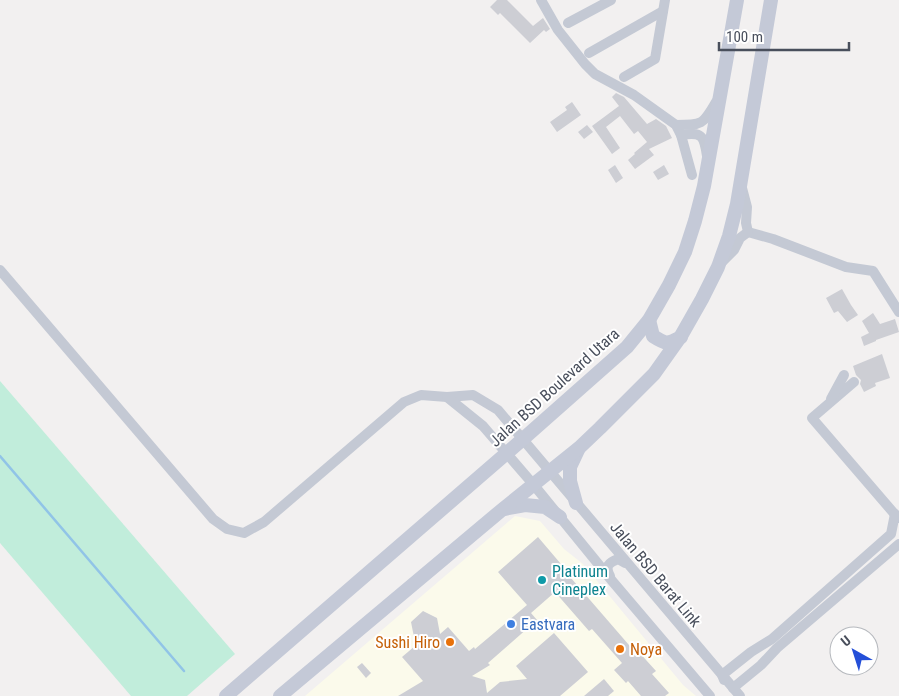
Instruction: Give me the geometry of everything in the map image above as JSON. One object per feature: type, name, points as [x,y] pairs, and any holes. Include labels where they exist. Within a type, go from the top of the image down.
[{"type":"main road","name":"Jalan BSD Boulevard Utara","points":[[226,696],[523,440],[627,347],[649,320],[685,252],[695,221],[708,167],[737,0]]},
{"type":"main road","points":[[280,696],[533,484],[579,448],[654,374],[681,336],[718,267],[731,228],[741,185],[771,0]]},
{"type":"main road","points":[[649,320],[653,336],[662,342],[668,343],[681,336]]},
{"type":"main road","points":[[576,503],[570,482],[570,467],[579,448]]},
{"type":"main road","points":[[503,509],[525,505],[545,508],[560,517]]},
{"type":"street","points":[[541,0],[558,30],[595,74],[634,95],[676,125],[681,135],[692,175]]},
{"type":"street","points":[[568,23],[610,0]]},
{"type":"street","points":[[624,77],[655,59],[665,0]]},
{"type":"street","points":[[589,53],[664,11]]},
{"type":"street","points":[[676,125],[694,125],[702,122],[708,116],[720,95]]},
{"type":"street","points":[[681,135],[694,133],[701,137],[705,144],[708,167]]},
{"type":"street","points":[[741,185],[747,207],[746,223],[748,232]]},
{"type":"street","points":[[718,267],[734,250],[740,238],[748,232]]},
{"type":"street","points":[[748,232],[773,239],[846,267],[873,270],[899,312]]},
{"type":"street","name":"Jalan BSD Barat Link","points":[[0,270],[213,519],[227,529],[244,533],[264,522],[404,402],[421,394],[446,396],[473,394],[498,410],[722,675],[735,694]]},
{"type":"street","points":[[828,404],[844,375]]},
{"type":"street","points":[[722,675],[750,652],[772,639],[891,534],[897,516],[812,418],[854,382]]},
{"type":"street","points":[[446,396],[483,426],[533,484],[612,582],[710,696]]},
{"type":"street","points":[[735,694],[778,648],[899,543],[891,534]]},
{"type":"street","points":[[612,582],[607,571],[608,564],[611,561],[618,559],[630,567]]},
{"type":"street","points":[[750,652],[761,665]]},
{"type":"shaded area","name":"Eastvara","points":[[515,516],[540,521],[564,549],[583,564],[683,685],[696,696],[305,696]]},
{"type":"green space","points":[[0,381],[235,654],[187,696],[131,696],[0,543]]},
{"type":"building","points":[[497,0],[507,0],[533,26],[543,18],[550,29],[546,32],[544,30],[530,43],[500,13],[498,15],[490,7]]},
{"type":"building","points":[[616,93],[624,97],[647,124],[656,119],[666,126],[672,138],[649,149],[654,155],[635,169],[628,160],[647,142],[638,131],[634,134],[620,116],[606,127],[620,148],[612,154],[592,126],[619,106],[612,97]]},
{"type":"building","points":[[572,102],[581,115],[557,132],[550,122],[567,110],[565,107]]},
{"type":"building","points":[[587,125],[593,132],[584,139],[578,132]]},
{"type":"building","points":[[615,165],[623,178],[616,183],[608,170]]},
{"type":"building","points":[[664,165],[669,174],[658,180],[653,172]]},
{"type":"building","points":[[842,289],[858,315],[847,322],[838,311],[834,313],[826,298]]},
{"type":"building","points":[[873,313],[880,324],[895,319],[899,332],[864,346],[861,337],[869,333],[862,321]]},
{"type":"building","points":[[882,354],[890,378],[875,383],[876,386],[864,392],[860,384],[861,380],[856,375],[853,366]]},
{"type":"building","points":[[538,537],[635,652],[637,650],[656,671],[652,674],[669,693],[665,696],[641,696],[628,681],[626,683],[614,670],[622,663],[592,629],[589,631],[555,592],[531,613],[537,620],[488,663],[490,665],[472,676],[485,680],[487,693],[500,682],[527,679],[516,666],[554,633],[588,672],[560,696],[398,696],[423,681],[402,657],[422,640],[414,637],[411,622],[423,611],[437,618],[440,634],[448,627],[469,651],[474,647],[475,649],[527,605],[498,572]]},
{"type":"building","points":[[362,663],[371,673],[366,678],[357,667]]},
{"type":"building","points":[[604,679],[614,691],[608,696],[584,696]]},
{"type":"waterway","points":[[0,456],[184,671]]},
{"type":"place","name":"Platinum Cineplex","points":[[542,580]]},
{"type":"place","name":"Eastvara","points":[[511,624]]},
{"type":"place","name":"Sushi Hiro","points":[[450,642]]},
{"type":"place","name":"Noya","points":[[620,649]]}]
